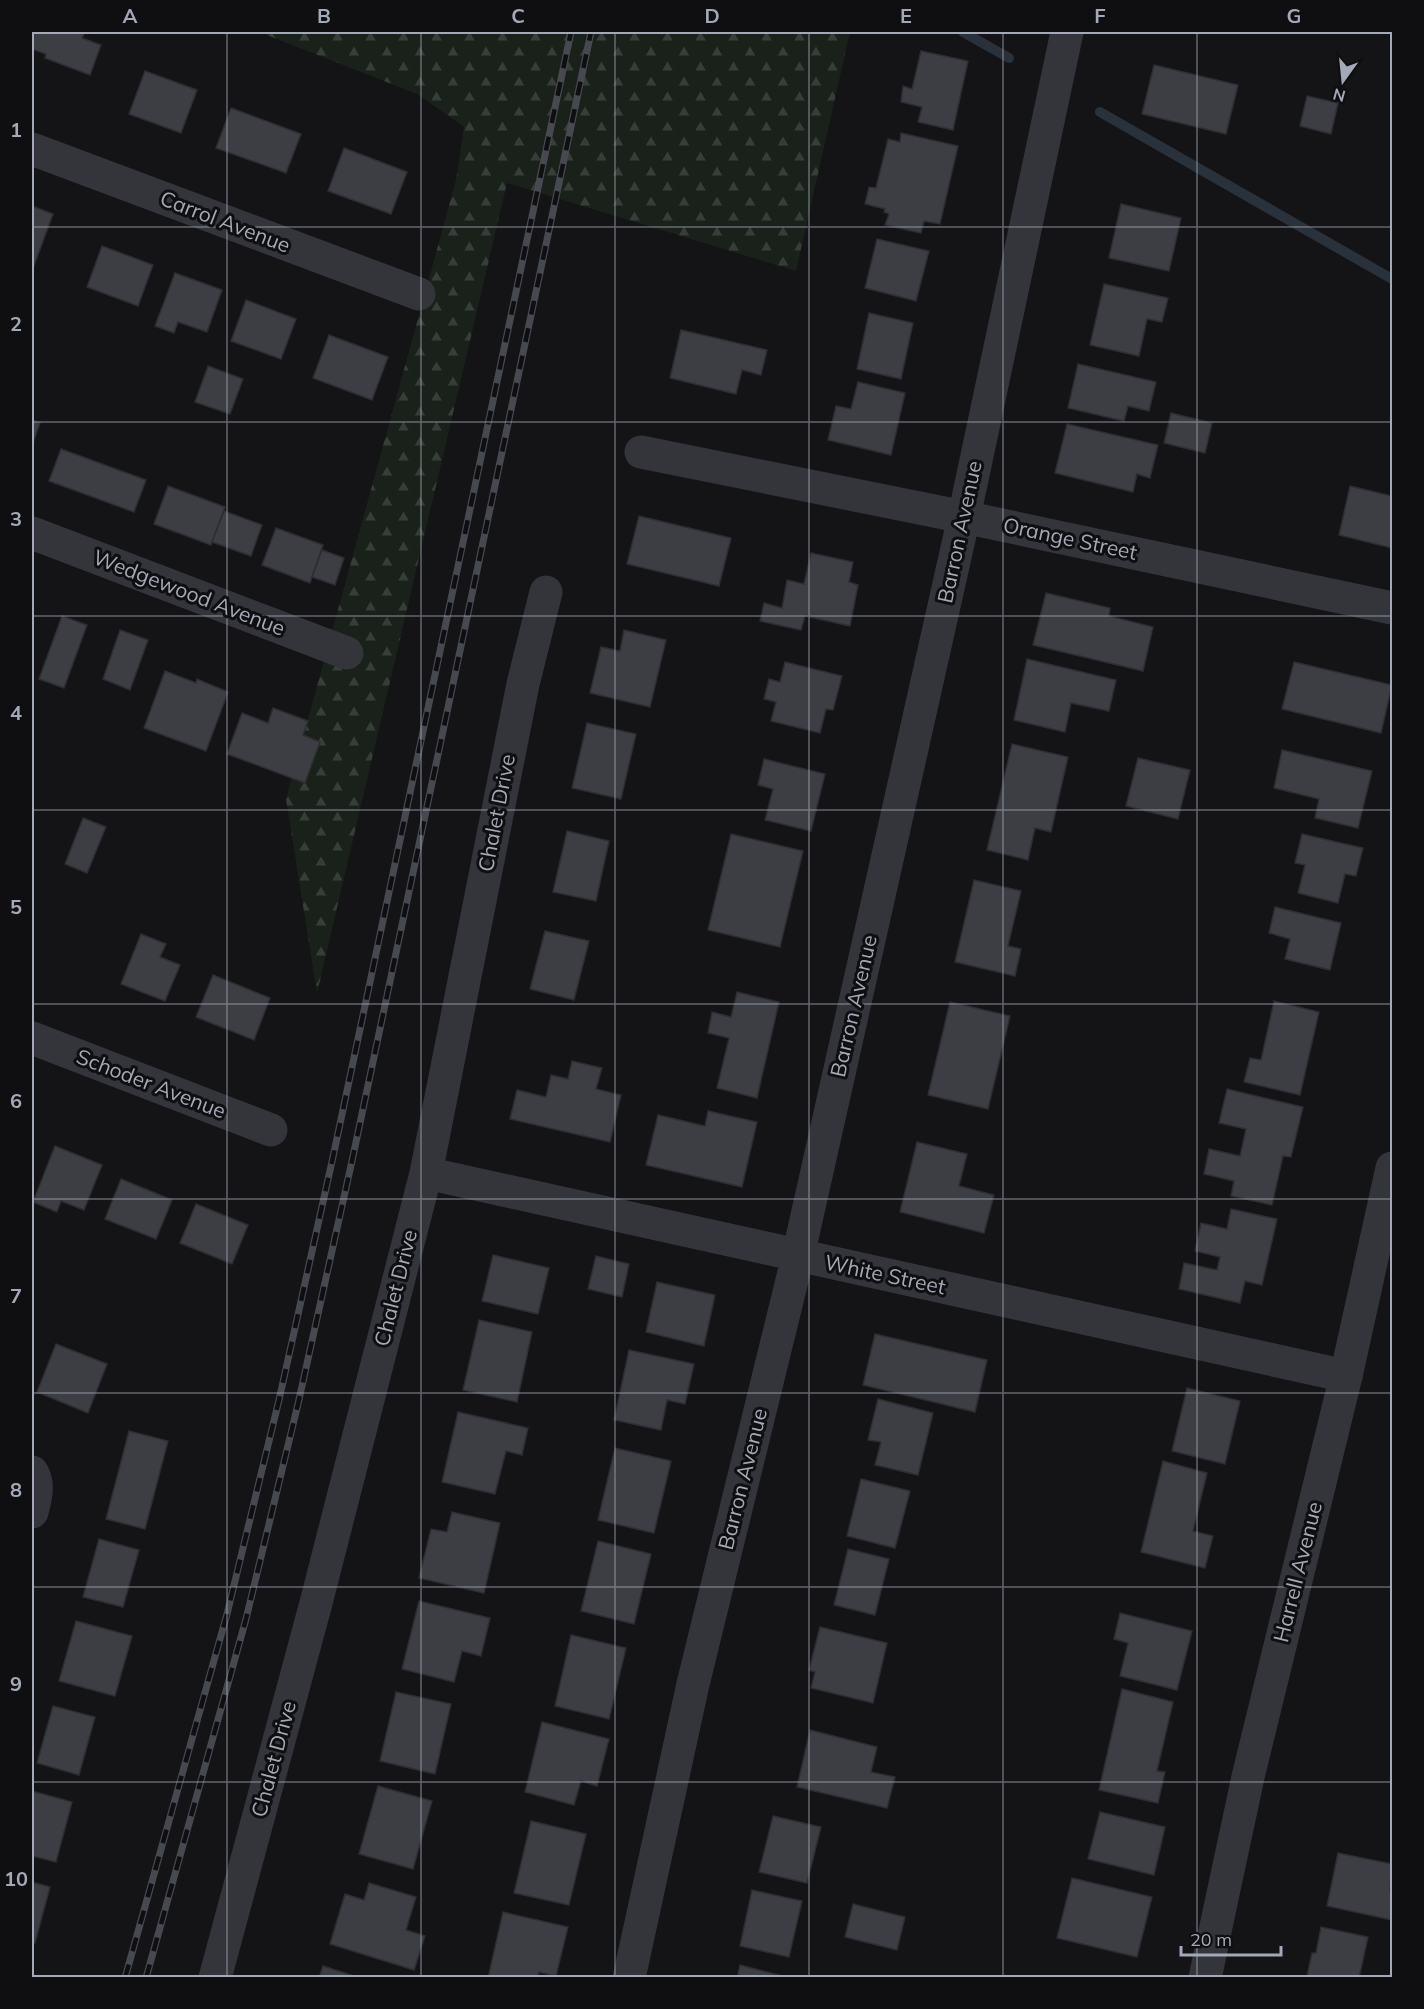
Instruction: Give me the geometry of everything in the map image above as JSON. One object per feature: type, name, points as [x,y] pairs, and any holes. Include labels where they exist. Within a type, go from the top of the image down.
[{"type":"street","name":"Barron Avenue","points":[[629,1977],[693,1684],[798,1256],[964,517],[1068,32]]},
{"type":"street","name":"Carrol Avenue","points":[[32,149],[419,294]]},
{"type":"street","name":"Orange Street","points":[[641,452],[964,517],[1392,608]]},
{"type":"street","name":"Wedgewood Avenue","points":[[32,533],[347,653]]},
{"type":"street","name":"Chalet Drive","points":[[215,1977],[316,1603],[426,1173],[523,684],[546,592]]},
{"type":"street","name":"Schoder Avenue","points":[[32,1038],[271,1130]]},
{"type":"street","name":"Harrell Avenue","points":[[1205,1977],[1248,1777],[1346,1376],[1392,1168]]},
{"type":"street","name":"White Street","points":[[426,1173],[1346,1376]]},
{"type":"street","points":[[32,1512],[36,1494],[33,1475]]},
{"type":"green space","points":[[259,32],[850,32],[796,271],[507,183],[317,993],[286,799],[456,180],[464,127],[417,94]]},
{"type":"building","points":[[32,32],[85,32],[82,38],[101,45],[90,75],[45,58],[46,54],[32,49]]},
{"type":"building","points":[[921,51],[968,61],[953,130],[918,122],[922,107],[901,102],[903,86],[912,89]]},
{"type":"building","points":[[1154,65],[1238,85],[1226,134],[1142,114]]},
{"type":"building","points":[[145,71],[197,90],[181,133],[129,114]]},
{"type":"building","points":[[1307,96],[1338,103],[1331,134],[1300,126]]},
{"type":"building","points":[[231,108],[301,134],[286,173],[216,148]]},
{"type":"building","points":[[901,133],[958,146],[940,224],[924,221],[921,233],[885,225],[889,214],[884,212],[885,209],[865,204],[869,187],[876,188],[888,139],[900,142]]},
{"type":"building","points":[[344,148],[407,172],[391,214],[328,191]]},
{"type":"building","points":[[1121,204],[1181,218],[1169,271],[1109,258]]},
{"type":"building","points":[[32,206],[53,214],[32,271]]},
{"type":"building","points":[[877,239],[929,251],[916,301],[865,288]]},
{"type":"building","points":[[102,246],[153,265],[138,306],[87,287]]},
{"type":"building","points":[[175,273],[222,290],[207,332],[178,322],[174,333],[155,326]]},
{"type":"building","points":[[1104,284],[1168,298],[1162,322],[1147,319],[1139,356],[1090,345]]},
{"type":"building","points":[[246,300],[296,319],[281,359],[231,341]]},
{"type":"building","points":[[869,313],[913,323],[901,379],[857,369]]},
{"type":"building","points":[[681,330],[767,350],[761,375],[742,370],[736,394],[670,378]]},
{"type":"building","points":[[329,335],[388,357],[372,400],[313,378]]},
{"type":"building","points":[[1078,364],[1156,382],[1149,411],[1128,406],[1124,421],[1068,408]]},
{"type":"building","points":[[208,366],[243,379],[230,414],[195,402]]},
{"type":"building","points":[[858,382],[905,393],[891,455],[828,440],[836,406],[851,409]]},
{"type":"building","points":[[1171,413],[1212,423],[1205,453],[1164,443]]},
{"type":"building","points":[[32,420],[40,423],[32,446]]},
{"type":"building","points":[[1067,424],[1158,445],[1150,478],[1137,474],[1133,492],[1055,473]]},
{"type":"building","points":[[61,449],[146,480],[134,512],[49,481]]},
{"type":"building","points":[[168,486],[225,507],[211,545],[154,524]]},
{"type":"building","points":[[1350,486],[1392,496],[1392,548],[1339,535]]},
{"type":"building","points":[[224,511],[262,525],[251,556],[212,542]]},
{"type":"building","points":[[639,516],[731,538],[719,586],[627,564]]},
{"type":"building","points":[[276,528],[323,545],[310,583],[262,565]]},
{"type":"building","points":[[322,550],[344,558],[335,585],[312,577]]},
{"type":"building","points":[[811,553],[853,562],[849,582],[858,585],[850,626],[805,616],[801,630],[760,621],[764,603],[782,608],[787,580],[804,584]]},
{"type":"building","points":[[1046,593],[1110,608],[1109,616],[1153,627],[1143,671],[1033,645]]},
{"type":"building","points":[[62,616],[87,625],[64,688],[39,679]]},
{"type":"building","points":[[120,630],[148,640],[130,690],[103,679]]},
{"type":"building","points":[[624,630],[666,640],[650,707],[590,693],[601,647],[620,651]]},
{"type":"building","points":[[1027,659],[1116,680],[1109,711],[1071,703],[1065,732],[1014,720]]},
{"type":"building","points":[[785,662],[842,676],[833,710],[826,709],[820,733],[771,721],[776,702],[764,699],[769,679],[780,682]]},
{"type":"building","points":[[1294,662],[1392,685],[1381,733],[1282,709]]},
{"type":"building","points":[[165,671],[196,683],[197,679],[228,692],[206,751],[144,728]]},
{"type":"building","points":[[273,708],[308,721],[303,735],[320,742],[305,783],[227,754],[242,713],[268,723]]},
{"type":"building","points":[[587,723],[636,734],[621,799],[572,788]]},
{"type":"building","points":[[1012,744],[1068,757],[1051,832],[1035,828],[1028,860],[987,850]]},
{"type":"building","points":[[1282,750],[1372,771],[1358,828],[1315,818],[1319,799],[1274,788]]},
{"type":"building","points":[[1138,758],[1190,770],[1178,819],[1126,806]]},
{"type":"building","points":[[764,759],[825,774],[811,831],[765,820],[773,789],[758,785]]},
{"type":"building","points":[[83,818],[106,827],[87,873],[65,864]]},
{"type":"building","points":[[567,831],[609,841],[596,901],[553,892]]},
{"type":"building","points":[[731,834],[803,851],[780,947],[708,930]]},
{"type":"building","points":[[1302,834],[1363,848],[1356,876],[1345,874],[1338,903],[1298,893],[1305,865],[1295,863]]},
{"type":"building","points":[[974,880],[1021,891],[1008,946],[1021,949],[1015,976],[955,962]]},
{"type":"building","points":[[1275,907],[1341,923],[1330,970],[1285,959],[1290,939],[1269,933]]},
{"type":"building","points":[[545,931],[589,941],[574,1000],[530,989]]},
{"type":"building","points":[[141,934],[166,944],[160,957],[180,965],[165,1001],[121,984]]},
{"type":"building","points":[[213,975],[270,998],[254,1040],[196,1017]]},
{"type":"building","points":[[737,992],[779,1002],[757,1098],[717,1088],[729,1038],[708,1033],[712,1012],[731,1017]]},
{"type":"building","points":[[1274,1001],[1319,1012],[1300,1095],[1244,1082],[1250,1058],[1261,1060]]},
{"type":"building","points":[[950,1002],[1010,1016],[988,1109],[928,1095]]},
{"type":"building","points":[[572,1061],[602,1068],[596,1089],[621,1095],[610,1142],[510,1119],[517,1090],[546,1097],[551,1075],[568,1079]]},
{"type":"building","points":[[1227,1089],[1303,1107],[1291,1157],[1283,1156],[1272,1205],[1231,1196],[1234,1181],[1204,1174],[1209,1149],[1240,1156],[1246,1129],[1219,1123]]},
{"type":"building","points":[[708,1111],[757,1122],[742,1187],[646,1165],[658,1115],[705,1126]]},
{"type":"building","points":[[917,1142],[967,1154],[959,1186],[994,1195],[984,1233],[900,1212]]},
{"type":"building","points":[[55,1146],[102,1165],[84,1210],[61,1201],[57,1212],[33,1202]]},
{"type":"building","points":[[121,1179],[172,1200],[156,1239],[105,1219]]},
{"type":"building","points":[[196,1204],[248,1225],[232,1264],[180,1243]]},
{"type":"building","points":[[1231,1209],[1277,1219],[1262,1285],[1245,1281],[1240,1303],[1179,1289],[1184,1263],[1217,1270],[1220,1257],[1195,1251],[1201,1223],[1227,1229]]},
{"type":"building","points":[[493,1255],[549,1268],[538,1314],[482,1301]]},
{"type":"building","points":[[596,1256],[629,1264],[622,1297],[588,1289]]},
{"type":"building","points":[[657,1282],[715,1295],[704,1346],[646,1332]]},
{"type":"building","points":[[479,1320],[532,1332],[517,1402],[463,1390]]},
{"type":"building","points":[[875,1334],[987,1360],[975,1412],[863,1385]]},
{"type":"building","points":[[56,1344],[107,1364],[88,1413],[37,1392]]},
{"type":"building","points":[[629,1350],[694,1364],[685,1404],[667,1400],[661,1430],[614,1420]]},
{"type":"building","points":[[1187,1388],[1240,1401],[1225,1464],[1172,1451]]},
{"type":"building","points":[[878,1399],[933,1413],[918,1475],[875,1465],[881,1442],[868,1440]]},
{"type":"building","points":[[458,1412],[528,1428],[522,1455],[506,1451],[495,1494],[442,1482]]},
{"type":"building","points":[[129,1431],[168,1441],[145,1529],[106,1519]]},
{"type":"building","points":[[615,1448],[671,1461],[654,1533],[598,1520]]},
{"type":"building","points":[[1163,1461],[1207,1473],[1193,1531],[1213,1536],[1205,1568],[1141,1552]]},
{"type":"building","points":[[861,1479],[910,1491],[895,1548],[847,1536]]},
{"type":"building","points":[[452,1512],[500,1523],[484,1593],[419,1578],[431,1529],[447,1532]]},
{"type":"building","points":[[99,1539],[139,1550],[123,1607],[83,1597]]},
{"type":"building","points":[[598,1541],[651,1554],[634,1624],[581,1611]]},
{"type":"building","points":[[848,1549],[889,1559],[875,1615],[834,1605]]},
{"type":"building","points":[[419,1601],[490,1618],[481,1656],[462,1651],[454,1682],[402,1669]]},
{"type":"building","points":[[1120,1613],[1192,1631],[1177,1690],[1120,1676],[1128,1643],[1114,1639]]},
{"type":"building","points":[[76,1621],[132,1636],[115,1696],[59,1681]]},
{"type":"building","points":[[820,1627],[887,1643],[873,1703],[811,1688],[815,1672],[809,1670]]},
{"type":"building","points":[[571,1635],[626,1648],[609,1719],[555,1706]]},
{"type":"building","points":[[1122,1689],[1173,1702],[1157,1771],[1165,1772],[1158,1803],[1099,1790]]},
{"type":"building","points":[[396,1692],[451,1704],[435,1774],[380,1761]]},
{"type":"building","points":[[53,1706],[95,1717],[79,1775],[37,1763]]},
{"type":"building","points":[[542,1722],[609,1739],[597,1786],[581,1781],[574,1805],[525,1792]]},
{"type":"building","points":[[810,1730],[877,1747],[871,1772],[895,1777],[887,1808],[797,1787]]},
{"type":"building","points":[[378,1786],[432,1801],[413,1869],[359,1854]]},
{"type":"building","points":[[32,1791],[72,1802],[56,1862],[32,1856]]},
{"type":"building","points":[[1100,1812],[1165,1827],[1154,1875],[1088,1859]]},
{"type":"building","points":[[773,1816],[821,1827],[807,1883],[759,1872]]},
{"type":"building","points":[[531,1821],[586,1834],[569,1905],[514,1893]]},
{"type":"building","points":[[1338,1853],[1392,1864],[1390,1892],[1392,1893],[1392,1920],[1327,1906]]},
{"type":"building","points":[[1072,1878],[1152,1897],[1137,1957],[1057,1938]]},
{"type":"building","points":[[32,1882],[50,1887],[35,1943],[32,1942]]},
{"type":"building","points":[[369,1883],[416,1897],[406,1930],[425,1936],[414,1970],[330,1944],[345,1894],[364,1900]]},
{"type":"building","points":[[752,1890],[802,1901],[789,1957],[740,1946]]},
{"type":"building","points":[[853,1904],[905,1917],[897,1950],[845,1937]]},
{"type":"building","points":[[503,1912],[568,1927],[556,1976],[539,1972],[537,1978],[488,1978]]},
{"type":"building","points":[[1321,1927],[1368,1937],[1359,1978],[1307,1976],[1312,1953],[1316,1953]]},
{"type":"building","points":[[740,1965],[786,1977],[737,1978]]},
{"type":"building","points":[[323,1966],[360,1978],[319,1978]]},
{"type":"waterway","points":[[963,32],[1009,58]]},
{"type":"waterway","points":[[1100,112],[1392,279]]},
{"type":"railway","points":[[125,1978],[227,1614],[279,1400],[333,1157],[571,32]]},
{"type":"railway","points":[[146,1978],[246,1619],[298,1404],[352,1161],[591,32]]}]
